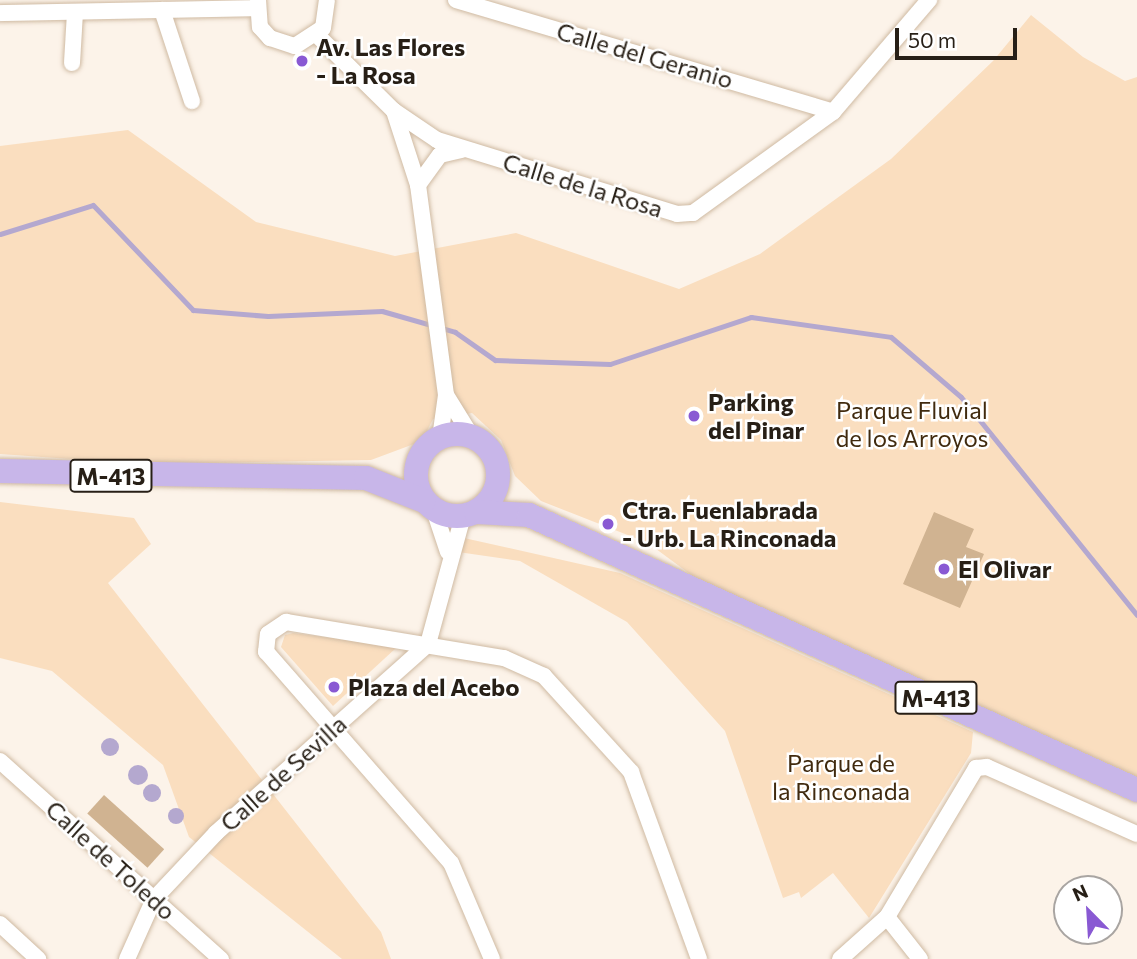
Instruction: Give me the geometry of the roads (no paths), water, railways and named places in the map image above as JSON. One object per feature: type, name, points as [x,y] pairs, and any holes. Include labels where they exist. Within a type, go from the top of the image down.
[{"type":"main road","points":[[440,438],[472,437],[493,456],[529,515]]},
{"type":"main road","name":"M-413","points":[[366,478],[421,455],[440,438]]},
{"type":"main road","points":[[421,455],[415,478],[429,505]]},
{"type":"main road","points":[[469,514],[494,493],[493,456]]},
{"type":"main road","name":"M-413","points":[[0,471],[366,478],[429,505],[469,514],[529,515],[1137,790]]},
{"type":"street","points":[[0,13],[36,6],[75,12],[257,4],[260,27],[280,44],[305,44],[317,35],[328,16],[327,0]]},
{"type":"street","name":"Calle del Geranio","points":[[456,0],[833,112]]},
{"type":"street","name":"Calle de la Rosa","points":[[317,35],[394,111],[437,140],[677,214],[693,213],[833,112],[929,0]]},
{"type":"street","points":[[162,10],[192,101]]},
{"type":"street","points":[[72,63],[75,12]]},
{"type":"street","points":[[394,111],[418,185],[446,395],[440,438]]},
{"type":"street","points":[[418,185],[440,155],[469,150]]},
{"type":"street","points":[[446,395],[472,437]]},
{"type":"street","points":[[429,505],[448,552]]},
{"type":"street","points":[[428,644],[448,552],[469,514]]},
{"type":"street","points":[[492,959],[456,870],[266,652],[268,634],[286,622],[504,658],[544,676],[603,735],[646,800],[699,959]]},
{"type":"street","name":"Calle de Sevilla","points":[[127,959],[154,899],[333,727],[428,644]]},
{"type":"street","name":"Calle de Toledo","points":[[0,761],[221,959]]},
{"type":"street","points":[[840,959],[887,917],[976,768],[987,767],[1137,834]]},
{"type":"street","points":[[887,917],[920,959]]},
{"type":"street","points":[[0,924],[38,959]]},
{"type":"waterway","points":[[0,234],[93,205],[193,310],[268,316],[382,311],[455,332],[495,360],[610,364],[751,317],[891,337],[961,397],[1137,615]]},
{"type":"place","name":"Av. Las Flores - La Rosa","points":[[302,61]]},
{"type":"place","name":"Parking del Pinar","points":[[694,416]]},
{"type":"place","name":"Ctra. Fuenlabrada - Urb. La Rinconada","points":[[608,524]]},
{"type":"place","name":"El Olivar","points":[[944,569]]},
{"type":"place","name":"Plaza del Acebo","points":[[334,687]]},
{"type":"park label","name":"Parque Fluvial de los Arroyos","points":[[912,424]]},
{"type":"park label","name":"Parque de la Rinconada","points":[[841,777]]}]
